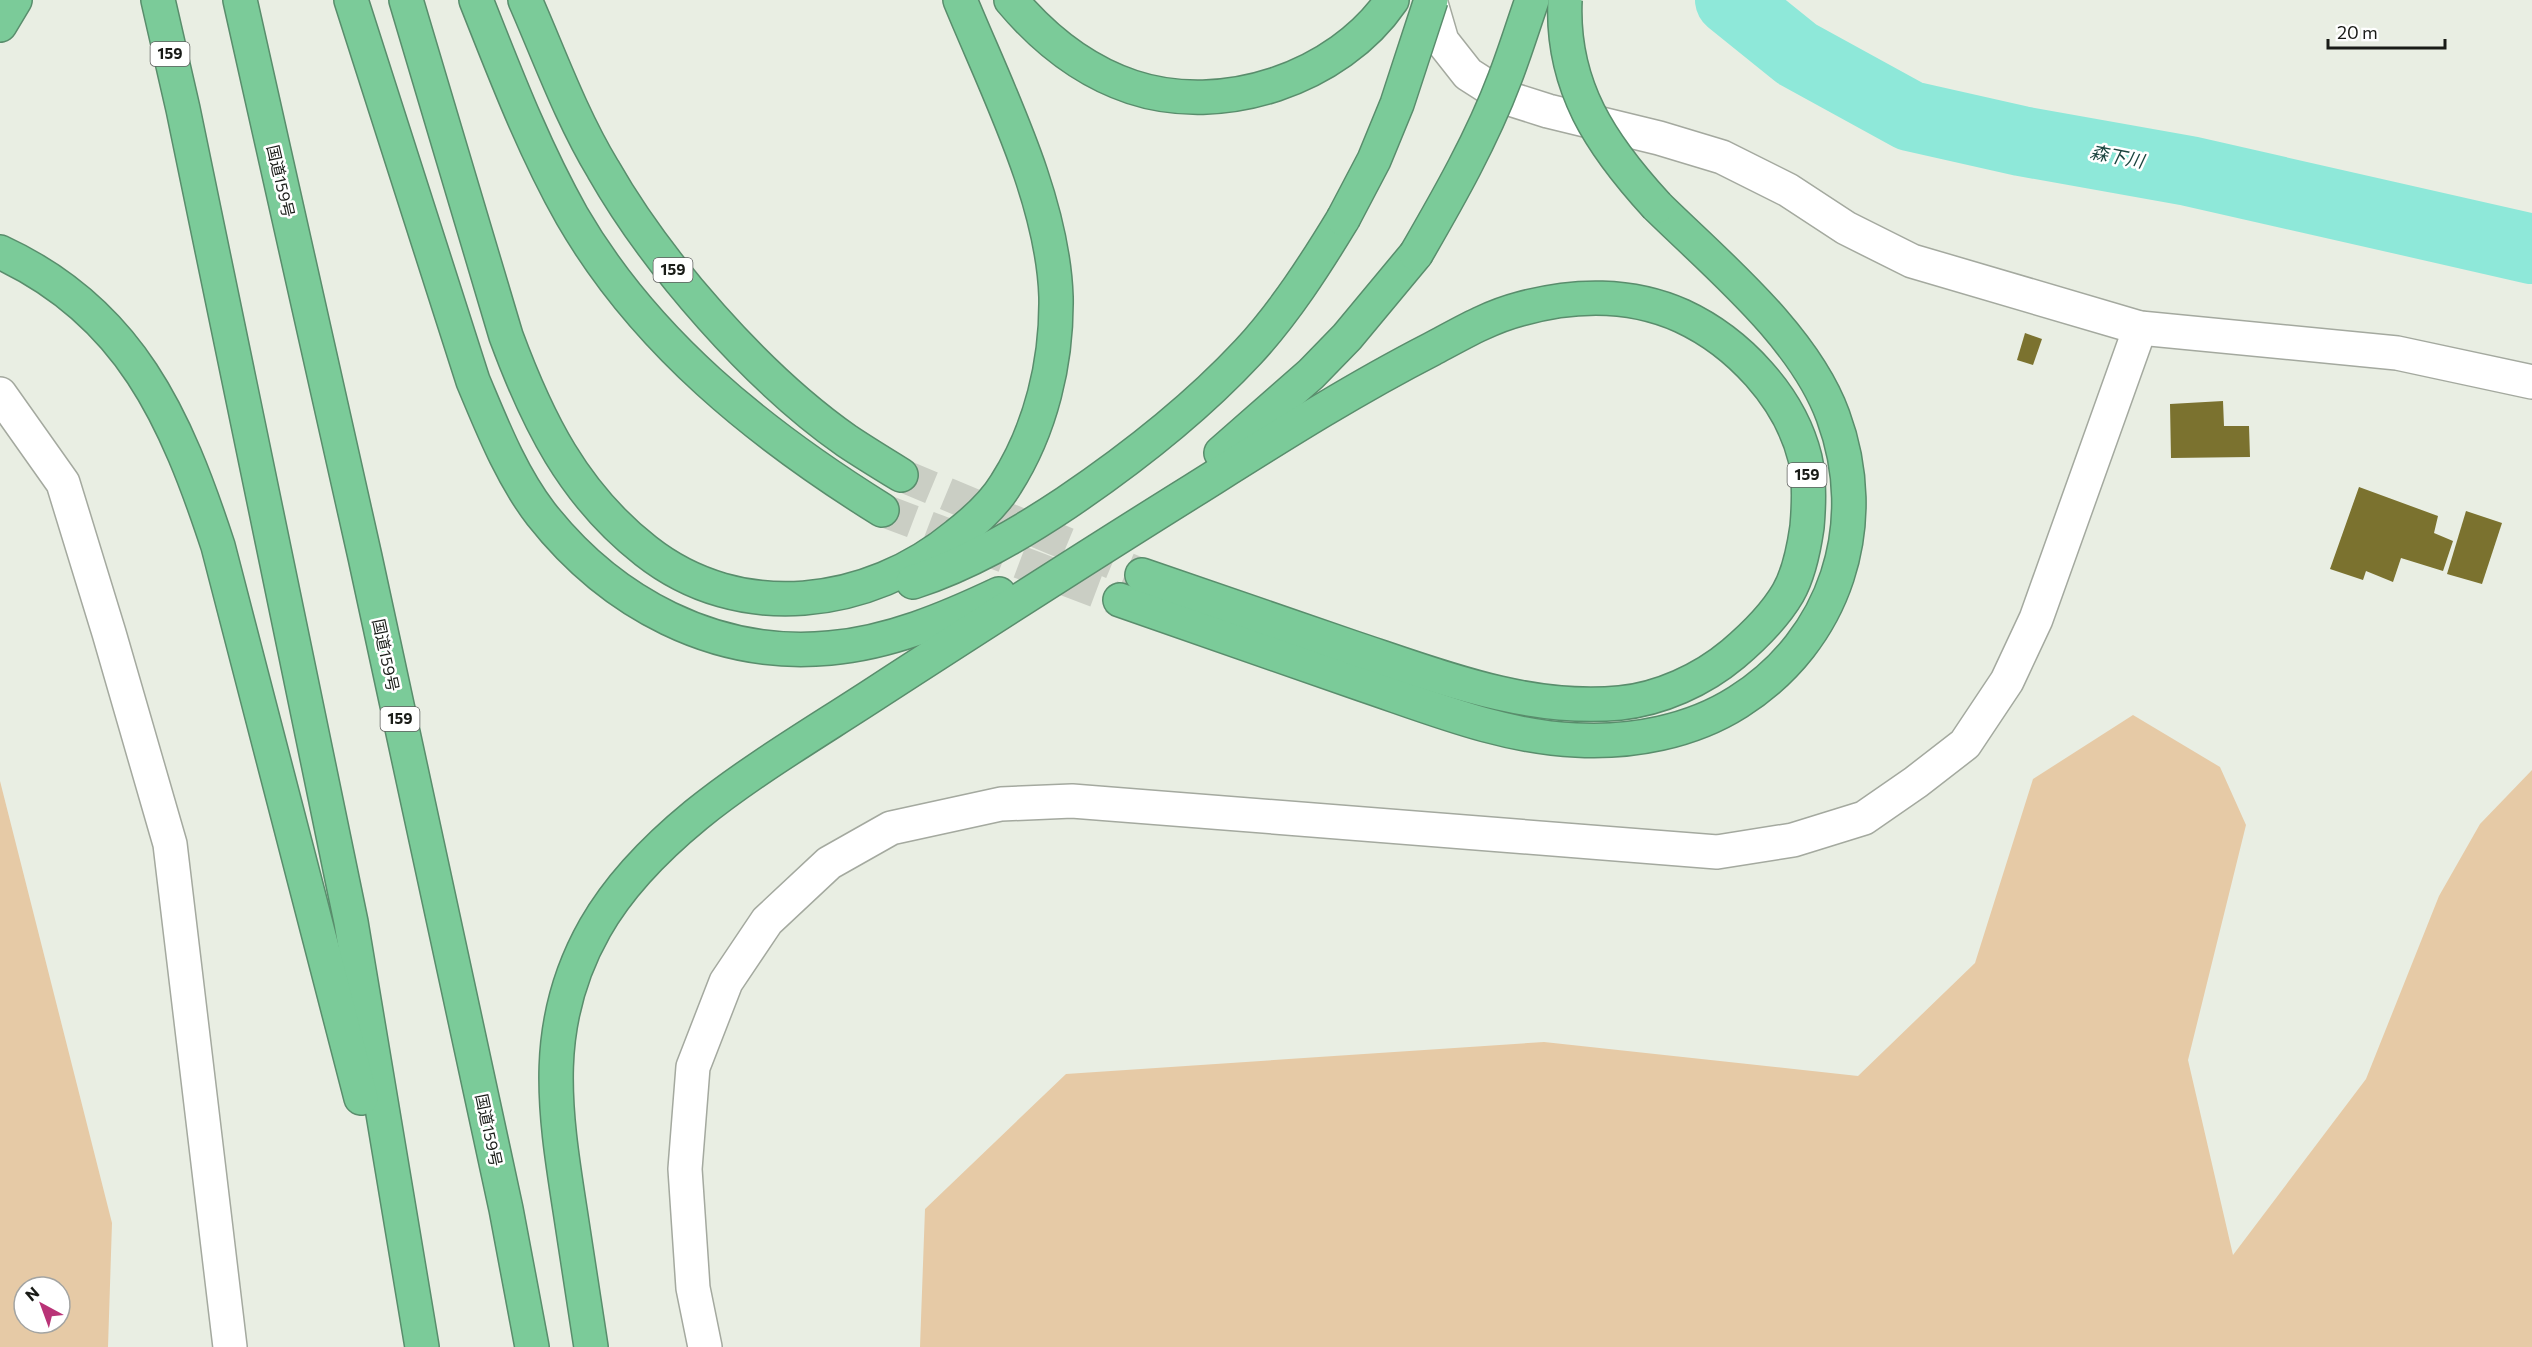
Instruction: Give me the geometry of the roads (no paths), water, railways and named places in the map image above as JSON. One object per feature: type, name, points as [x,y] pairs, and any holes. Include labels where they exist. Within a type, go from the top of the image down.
[{"type":"highway","points":[[0,25],[15,0]]},
{"type":"highway","name":"159","points":[[158,0],[183,109],[351,922],[422,1347]]},
{"type":"highway","name":"国道159号","points":[[240,0],[365,557],[483,1104],[532,1347]]},
{"type":"highway","name":"159","points":[[351,0],[473,381],[493,430],[515,473],[540,513],[569,547],[601,577],[640,604],[685,626],[733,642],[781,649],[830,648],[879,640],[926,625],[976,605],[1130,530]]},
{"type":"highway","points":[[393,0],[442,128]]},
{"type":"highway","points":[[406,0],[442,128],[506,336],[547,434],[575,479],[609,518],[647,552],[693,579],[739,595],[788,600],[842,599],[892,590],[940,574],[978,556],[1027,528],[1097,482],[1169,426],[1203,396],[1248,351],[1287,304],[1343,219],[1374,160],[1389,123],[1431,0]]},
{"type":"highway","points":[[476,0],[525,122],[547,168],[573,217],[604,264],[640,310],[678,353],[741,411],[775,439],[829,477],[882,510]]},
{"type":"highway","name":"159","points":[[525,0],[578,123],[602,168],[630,215],[670,267],[753,360],[797,401],[846,440],[901,475]]},
{"type":"highway","points":[[788,600],[842,593],[894,576],[939,550],[975,520],[1006,486],[1027,445],[1044,400],[1053,351],[1056,297],[1049,242],[1033,184],[1014,129],[960,0]]},
{"type":"highway","points":[[1011,0],[1029,21],[1060,48],[1093,70],[1132,87],[1172,96],[1212,97],[1252,92],[1291,79],[1326,62],[1359,37],[1392,0]]},
{"type":"highway","points":[[1130,530],[1267,414],[1347,338],[1416,254],[1449,197],[1480,135],[1505,79],[1532,0]]},
{"type":"highway","points":[[1120,600],[1408,700],[1482,723],[1529,734],[1574,740],[1617,741],[1663,733],[1703,720],[1739,702],[1773,674],[1804,642],[1826,607],[1841,568],[1849,531],[1849,489],[1844,451],[1833,415],[1816,380],[1795,348],[1765,314],[1657,206],[1625,171],[1602,139],[1583,104],[1571,66],[1564,23],[1565,0]]},
{"type":"highway","name":"159","points":[[0,252],[37,270],[68,292],[111,332],[147,379],[173,425],[195,476],[218,546],[320,933],[422,1347]]},
{"type":"highway","name":"159","points":[[591,1347],[560,1147],[555,1098],[557,1050],[563,1007],[576,967],[594,929],[618,891],[653,854],[694,817],[743,780],[1130,530],[1319,412],[1411,359],[1471,328],[1515,310],[1559,301],[1605,297],[1648,303],[1684,317],[1723,339],[1758,372],[1786,412],[1805,457],[1809,500],[1804,545],[1790,591],[1757,633],[1718,667],[1672,690],[1628,702],[1583,705],[1540,701],[1481,689],[1142,575]]},
{"type":"highway","points":[[976,605],[1178,480],[1267,414]]},
{"type":"street","points":[[1431,0],[1442,41],[1468,74],[1504,97],[1722,157],[1788,190],[1846,228],[1912,261],[2140,328],[2397,353],[2532,382]]},
{"type":"street","points":[[705,1347],[693,1288],[685,1169],[693,1067],[726,981],[767,921],[829,863],[891,828],[1001,804],[1072,801],[1717,852],[1793,840],[1864,818],[1965,744],[2007,681],[2036,619],[2140,328]]},
{"type":"street","points":[[0,394],[63,483],[110,633],[170,844],[230,1347]]},
{"type":"waterway","name":"森下川","points":[[1730,0],[1797,54],[1910,116],[2021,141],[2189,171],[2532,249]]},
{"type":"tunnel","points":[[901,475],[1142,575]]},
{"type":"tunnel","points":[[882,510],[1120,600]]}]
